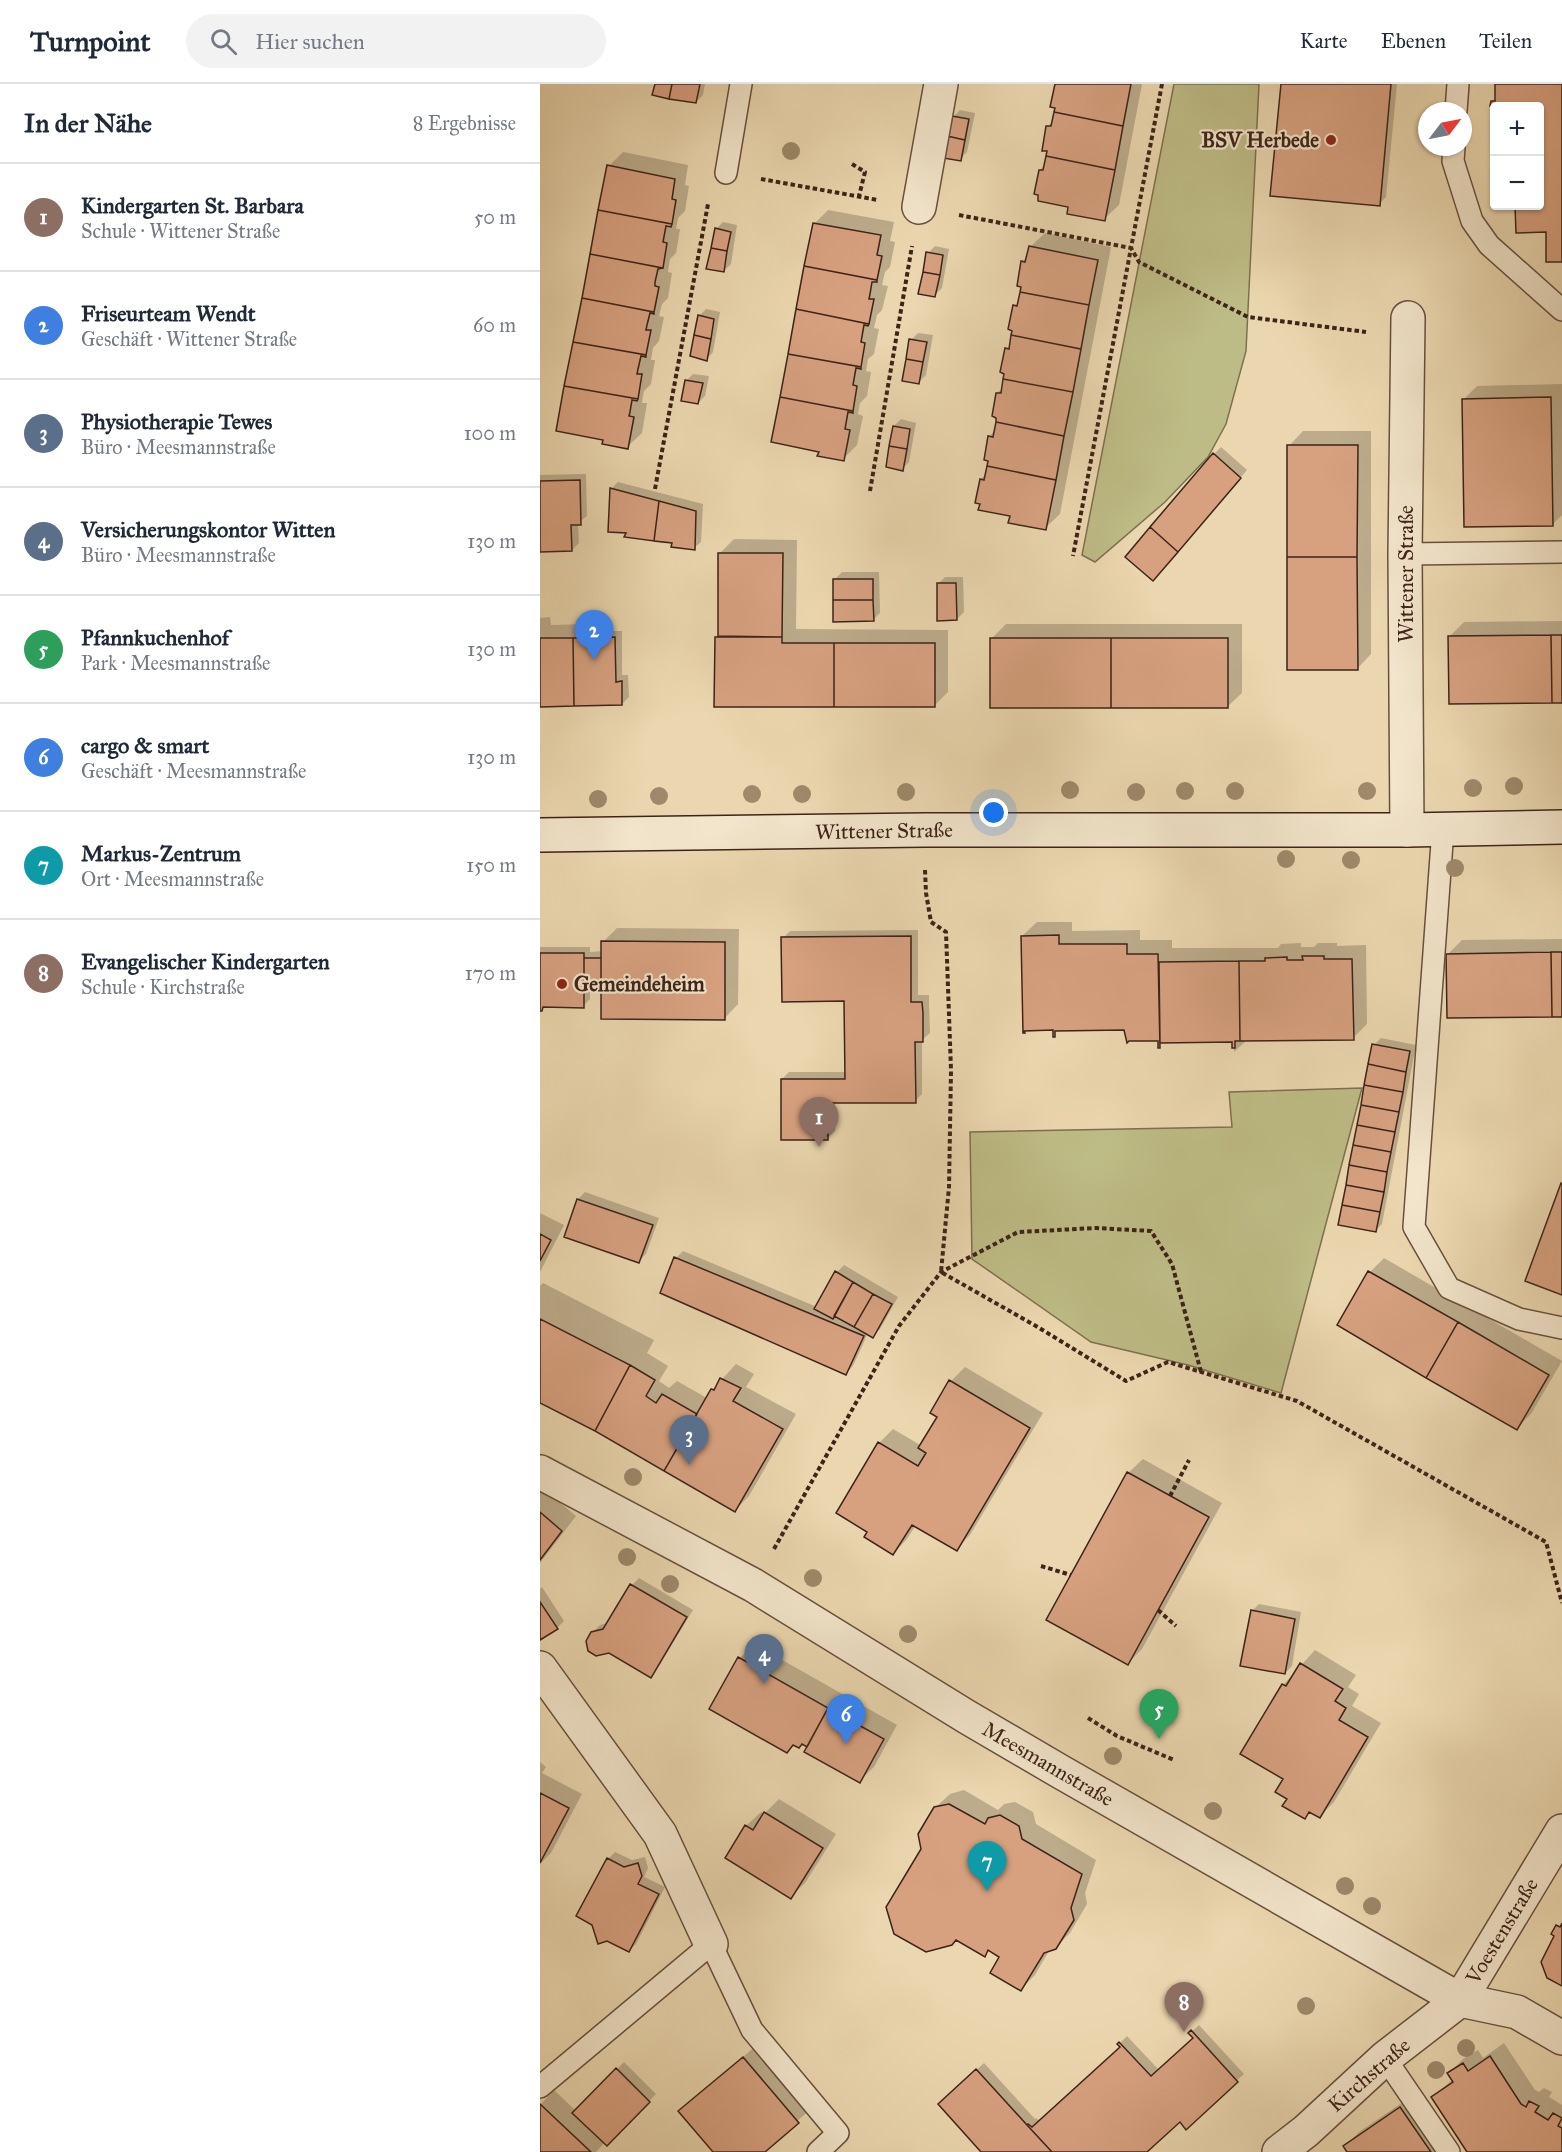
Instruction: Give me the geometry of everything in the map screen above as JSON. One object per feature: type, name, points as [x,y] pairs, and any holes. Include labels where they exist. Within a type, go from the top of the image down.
[{"type":"street","points":[[919,207],[941,84]]},
{"type":"street","name":"Wittener Straße","points":[[1407,830],[1405,554],[1408,328]]},
{"type":"street","name":"Wittener Straße","points":[[540,835],[924,830],[1407,830],[1562,826]]},
{"type":"street","name":"Meesmannstraße","points":[[540,1472],[753,1585],[1005,1739],[1460,2000],[1517,2012],[1562,2038]]},
{"type":"street","points":[[540,1668],[660,1834],[711,1944]]},
{"type":"street","name":"Voestenstraße","points":[[1460,2000],[1562,1831]]},
{"type":"street","name":"Kirchstraße","points":[[1279,2152],[1306,2131],[1385,2058],[1460,2000]]},
{"type":"lane","points":[[726,173],[741,84]]},
{"type":"lane","points":[[1457,102],[1458,84]]},
{"type":"lane","points":[[1453,156],[1472,221],[1489,245],[1562,310]]},
{"type":"lane","points":[[1405,554],[1562,552]]},
{"type":"lane","points":[[1443,829],[1414,1227],[1449,1288],[1519,1319],[1562,1328]]},
{"type":"lane","points":[[540,2087],[711,1944],[752,2030],[838,2133],[818,2152]]},
{"type":"lane","points":[[1385,2058],[1449,2152]]},
{"type":"path","points":[[1073,556],[1162,84]]},
{"type":"path","points":[[852,164],[865,172],[859,196]]},
{"type":"path","points":[[655,489],[711,187],[726,173],[1131,248],[1139,262],[1248,317],[1408,328]]},
{"type":"path","points":[[870,490],[919,207]]},
{"type":"path","points":[[924,830],[926,893],[931,922],[946,932],[947,943],[951,1082],[949,1187],[941,1272]]},
{"type":"path","points":[[753,1585],[899,1326],[941,1272],[1018,1232],[1096,1228],[1151,1231],[1172,1264],[1201,1372]]},
{"type":"path","points":[[941,1272],[1036,1326],[1126,1382],[1168,1362],[1297,1401],[1546,1542],[1562,1603]]},
{"type":"path","points":[[1170,1496],[1189,1460]]},
{"type":"path","points":[[1041,1566],[1071,1575]]},
{"type":"path","points":[[1158,1610],[1176,1626]]},
{"type":"path","points":[[1088,1718],[1117,1736],[1174,1760]]},
{"type":"shaded area","points":[[1174,84],[1259,84],[1246,351],[1226,424],[1208,457],[1165,502],[1095,562],[1082,555]]},
{"type":"shaded area","points":[[1362,1088],[1281,1393],[1188,1365],[1091,1342],[972,1259],[970,1132],[1232,1127],[1229,1092]]},
{"type":"building","points":[[655,84],[672,84],[669,99],[652,95]]},
{"type":"building","points":[[672,84],[700,84],[696,103],[669,99]]},
{"type":"building","points":[[1055,84],[1131,84],[1123,126],[1054,112],[1055,108],[1050,107]]},
{"type":"building","name":"BSV Herbede","points":[[1281,84],[1391,84],[1380,206],[1270,196]]},
{"type":"building","points":[[1495,84],[1562,84],[1562,262],[1546,262],[1546,232],[1516,233],[1515,210],[1544,210],[1544,102],[1491,102],[1495,101]]},
{"type":"building","points":[[1054,112],[1123,126],[1115,170],[1046,156],[1047,151],[1042,151],[1046,126],[1051,126]]},
{"type":"building","points":[[952,116],[969,119],[965,140],[947,136]]},
{"type":"building","points":[[947,136],[965,140],[961,161],[943,158]]},
{"type":"building","points":[[1046,156],[1115,170],[1105,221],[1067,214],[1068,207],[1038,201],[1038,195],[1034,194],[1039,170],[1043,170]]},
{"type":"building","points":[[607,165],[675,179],[672,199],[676,200],[672,224],[598,210]]},
{"type":"building","points":[[598,210],[672,224],[671,227],[666,226],[663,242],[667,243],[663,268],[590,254]]},
{"type":"building","points":[[813,223],[881,235],[877,255],[882,256],[877,280],[804,266]]},
{"type":"building","points":[[715,228],[731,232],[727,251],[711,248]]},
{"type":"building","points":[[1029,246],[1098,260],[1089,305],[1020,292],[1021,287],[1017,286],[1021,261],[1025,262]]},
{"type":"building","points":[[711,248],[727,251],[724,272],[706,269]]},
{"type":"building","points":[[926,252],[943,255],[940,275],[923,272]]},
{"type":"building","points":[[590,254],[663,268],[658,269],[655,282],[655,286],[659,287],[654,312],[582,298]]},
{"type":"building","points":[[804,266],[877,280],[877,282],[872,282],[869,299],[874,299],[869,324],[796,309]]},
{"type":"building","points":[[923,272],[940,275],[935,297],[918,294]]},
{"type":"building","points":[[1020,292],[1089,305],[1081,349],[1011,335],[1012,331],[1008,329],[1013,305],[1017,306]]},
{"type":"building","points":[[582,298],[654,312],[654,314],[650,313],[646,330],[651,330],[646,355],[573,342]]},
{"type":"building","points":[[796,309],[869,324],[864,325],[861,342],[865,343],[861,367],[788,354]]},
{"type":"building","points":[[698,315],[714,319],[711,339],[694,335]]},
{"type":"building","points":[[694,335],[711,339],[707,361],[690,356]]},
{"type":"building","points":[[1011,335],[1081,349],[1073,392],[1003,379],[1004,374],[1000,372],[1005,348],[1009,349]]},
{"type":"building","points":[[909,339],[927,342],[923,362],[906,359]]},
{"type":"building","points":[[573,342],[646,355],[646,357],[641,356],[637,374],[642,374],[638,399],[564,386]]},
{"type":"building","points":[[788,354],[861,367],[861,369],[856,368],[853,385],[857,386],[853,411],[780,397]]},
{"type":"building","points":[[906,359],[923,362],[919,384],[902,381]]},
{"type":"building","points":[[1003,379],[1073,392],[1064,436],[996,422],[996,418],[992,416],[996,393],[1001,393]]},
{"type":"building","points":[[685,380],[703,383],[698,404],[681,401]]},
{"type":"building","points":[[564,386],[638,399],[637,401],[632,400],[629,416],[634,417],[628,449],[602,444],[603,440],[556,431]]},
{"type":"building","points":[[780,397],[853,411],[853,413],[848,412],[845,429],[850,430],[844,461],[817,456],[819,452],[771,442]]},
{"type":"building","points":[[1551,397],[1553,526],[1464,527],[1462,399]]},
{"type":"building","points":[[996,422],[1064,436],[1056,480],[987,466],[988,461],[984,460],[988,436],[993,437]]},
{"type":"building","points":[[893,426],[910,429],[907,449],[889,446]]},
{"type":"building","points":[[1287,445],[1358,445],[1357,557],[1287,557]]},
{"type":"building","points":[[889,446],[907,449],[903,471],[886,467]]},
{"type":"building","points":[[1213,453],[1241,478],[1178,552],[1150,527]]},
{"type":"building","points":[[987,466],[1056,480],[1046,530],[1008,523],[1010,516],[978,510],[980,504],[975,503],[980,479],[984,480]]},
{"type":"building","points":[[580,480],[581,525],[571,525],[572,551],[540,552],[540,481]]},
{"type":"building","points":[[610,488],[659,501],[654,541],[624,537],[626,533],[608,532]]},
{"type":"building","points":[[659,501],[696,511],[695,550],[671,547],[672,543],[654,541]]},
{"type":"building","points":[[1150,527],[1178,552],[1153,581],[1125,557]]},
{"type":"building","points":[[718,553],[783,553],[782,637],[718,636]]},
{"type":"building","points":[[1287,557],[1357,557],[1358,670],[1287,670]]},
{"type":"building","points":[[833,579],[873,579],[873,600],[833,600]]},
{"type":"building","points":[[937,583],[956,583],[957,620],[937,621]]},
{"type":"building","points":[[833,600],[873,600],[874,621],[833,622]]},
{"type":"building","points":[[1551,635],[1562,635],[1562,703],[1552,703]]},
{"type":"building","points":[[1551,635],[1552,703],[1449,704],[1448,636]]},
{"type":"building","points":[[615,637],[616,682],[622,681],[622,705],[574,706],[573,638]]},
{"type":"building","points":[[715,637],[782,637],[782,643],[834,643],[834,707],[714,707]]},
{"type":"building","points":[[540,638],[573,638],[574,706],[540,707]]},
{"type":"building","points":[[990,638],[1111,638],[1111,708],[990,708]]},
{"type":"building","points":[[1111,638],[1228,638],[1228,708],[1111,708]]},
{"type":"building","points":[[834,643],[935,643],[935,707],[834,707]]},
{"type":"building","points":[[1059,935],[1059,944],[1127,944],[1127,954],[1158,954],[1160,1048],[1158,1048],[1158,1041],[1129,1041],[1127,1043],[1124,1030],[1055,1031],[1055,1037],[1053,1037],[1053,1030],[1024,1031],[1023,1033],[1021,936]]},
{"type":"building","points":[[911,936],[911,1002],[922,1002],[923,1013],[923,1042],[915,1042],[916,1103],[828,1103],[828,1140],[781,1140],[781,1079],[845,1079],[844,1001],[782,1002],[781,937]]},
{"type":"building","points":[[601,941],[725,942],[725,1020],[601,1019]]},
{"type":"building","points":[[1551,952],[1562,952],[1562,1017],[1552,1017]]},
{"type":"building","points":[[1551,952],[1552,1017],[1447,1018],[1446,954]]},
{"type":"building","name":"Gemeindeheim","points":[[540,953],[584,953],[584,1008],[543,1007],[540,1011]]},
{"type":"building","points":[[1302,956],[1352,959],[1354,1040],[1240,1041],[1239,961],[1265,961],[1265,958],[1287,957],[1287,960],[1303,960]]},
{"type":"building","points":[[584,958],[601,958],[601,990],[584,990]]},
{"type":"building","points":[[1239,961],[1240,1041],[1235,1041],[1235,1048],[1232,1048],[1232,1042],[1160,1043],[1159,962]]},
{"type":"building","points":[[1372,1044],[1410,1051],[1406,1072],[1368,1064]]},
{"type":"building","points":[[1368,1064],[1406,1072],[1403,1092],[1364,1085]]},
{"type":"building","points":[[1364,1085],[1403,1092],[1399,1112],[1361,1105]]},
{"type":"building","points":[[1361,1105],[1399,1112],[1395,1132],[1357,1125]]},
{"type":"building","points":[[1357,1125],[1395,1132],[1391,1152],[1353,1145]]},
{"type":"building","points":[[1353,1145],[1391,1152],[1387,1172],[1349,1165]]},
{"type":"building","points":[[1349,1165],[1387,1172],[1384,1192],[1346,1185]]},
{"type":"building","points":[[1562,1184],[1562,1295],[1525,1281]]},
{"type":"building","points":[[1346,1185],[1384,1192],[1380,1212],[1342,1205]]},
{"type":"building","points":[[577,1199],[653,1225],[639,1263],[564,1237]]},
{"type":"building","points":[[1342,1205],[1380,1212],[1376,1232],[1338,1225]]},
{"type":"building","points":[[540,1234],[551,1240],[540,1261]]},
{"type":"building","points":[[674,1257],[864,1336],[846,1375],[660,1293]]},
{"type":"building","points":[[835,1271],[853,1282],[833,1319],[814,1309]]},
{"type":"building","points":[[1368,1271],[1458,1322],[1426,1378],[1337,1325]]},
{"type":"building","points":[[853,1282],[873,1294],[854,1327],[834,1316]]},
{"type":"building","points":[[873,1294],[892,1304],[873,1338],[854,1327]]},
{"type":"building","points":[[540,1319],[630,1365],[595,1431],[540,1403]]},
{"type":"building","points":[[1458,1322],[1549,1375],[1517,1430],[1426,1378]]},
{"type":"building","points":[[630,1365],[655,1380],[646,1396],[656,1403],[662,1394],[697,1414],[664,1471],[595,1431]]},
{"type":"building","points":[[720,1378],[741,1388],[733,1401],[783,1429],[735,1512],[664,1471],[711,1389],[714,1390]]},
{"type":"building","points":[[949,1380],[1030,1428],[957,1551],[912,1525],[893,1555],[864,1537],[867,1532],[836,1513],[878,1442],[918,1466],[926,1453],[918,1448],[937,1417],[930,1413]]},
{"type":"building","points":[[1127,1472],[1209,1517],[1128,1665],[1046,1620]]},
{"type":"building","points":[[540,1512],[562,1531],[540,1560]]},
{"type":"building","points":[[630,1584],[687,1617],[651,1678],[609,1653],[596,1656],[588,1651],[586,1641],[591,1632],[603,1629]]},
{"type":"building","points":[[540,1602],[558,1629],[540,1640]]},
{"type":"building","points":[[1251,1610],[1295,1619],[1285,1674],[1240,1666]]},
{"type":"building","points":[[738,1657],[828,1708],[807,1747],[802,1744],[799,1748],[793,1745],[787,1753],[709,1709]]},
{"type":"building","points":[[1300,1663],[1343,1689],[1335,1701],[1346,1708],[1339,1720],[1368,1737],[1320,1818],[1309,1812],[1305,1819],[1282,1806],[1287,1799],[1275,1792],[1283,1779],[1240,1754],[1282,1684],[1286,1686]]},
{"type":"building","points":[[828,1708],[884,1739],[860,1783],[804,1752]]},
{"type":"building","points":[[540,1793],[569,1808],[540,1863]]},
{"type":"building","points":[[949,1804],[985,1824],[988,1818],[1000,1815],[1019,1826],[1022,1839],[1082,1874],[1071,1908],[1074,1920],[1056,1949],[1044,1953],[1021,1991],[990,1973],[999,1957],[988,1950],[985,1957],[956,1940],[952,1945],[926,1952],[894,1934],[886,1907],[921,1849],[918,1834],[934,1807]]},
{"type":"building","points":[[764,1812],[823,1848],[791,1899],[725,1858],[745,1825],[753,1830]]},
{"type":"building","points":[[607,1858],[624,1867],[638,1863],[642,1876],[638,1884],[659,1894],[629,1952],[607,1941],[598,1944],[592,1925],[576,1916]]},
{"type":"building","points":[[1562,1923],[1562,1986],[1547,1978],[1541,1962],[1554,1936],[1551,1934],[1556,1925],[1560,1927]]},
{"type":"building","points":[[1191,2030],[1238,2082],[1186,2130],[1180,2122],[1147,2152],[1052,2152],[1027,2125],[1032,2127],[1120,2047],[1117,2044],[1119,2042],[1151,2076],[1193,2038],[1188,2033]]},
{"type":"building","points":[[1490,2056],[1521,2104],[1526,2107],[1529,2101],[1539,2106],[1535,2112],[1548,2120],[1553,2113],[1562,2118],[1558,2126],[1562,2128],[1562,2152],[1467,2152],[1431,2097],[1453,2082],[1447,2073],[1463,2063],[1468,2071]]},
{"type":"building","points":[[743,2057],[799,2123],[765,2152],[713,2152],[678,2111]]},
{"type":"building","points":[[616,2068],[650,2102],[607,2146],[572,2113]]},
{"type":"building","points":[[976,2069],[1052,2152],[981,2152],[938,2104]]},
{"type":"building","points":[[540,2104],[591,2152],[540,2152]]},
{"type":"building","points":[[1400,2107],[1431,2152],[1347,2152],[1343,2146]]},
{"type":"place","name":"BSV Herbede","points":[[1331,140]]},
{"type":"place","name":"Friseurteam Wendt","points":[[594,660]]},
{"type":"place","name":"Gemeindeheim","points":[[562,984]]},
{"type":"place","name":"Kindergarten St. Barbara","points":[[819,1147]]},
{"type":"place","name":"Physiotherapie Tewes","points":[[689,1465]]},
{"type":"place","name":"Versicherungskontor Witten","points":[[764,1684]]},
{"type":"place","name":"Pfannkuchenhof","points":[[1159,1739]]},
{"type":"place","name":"cargo & smart","points":[[846,1744]]},
{"type":"place","name":"Markus-Zentrum","points":[[987,1891]]},
{"type":"place","name":"Evangelischer Kindergarten","points":[[1184,2032]]}]
